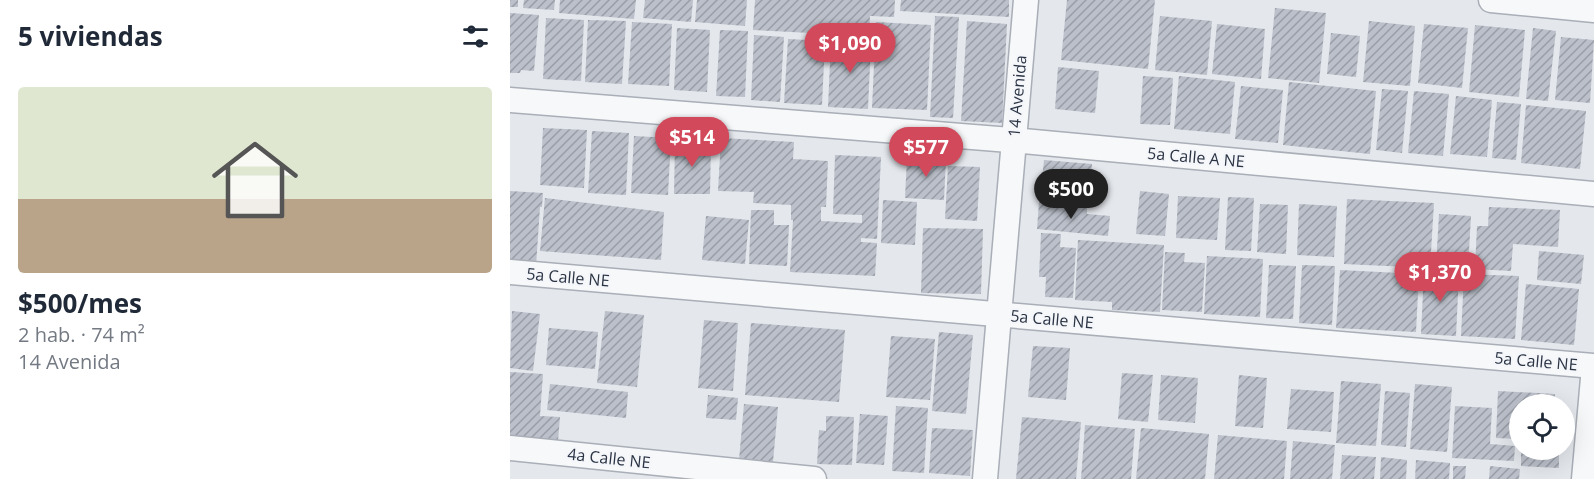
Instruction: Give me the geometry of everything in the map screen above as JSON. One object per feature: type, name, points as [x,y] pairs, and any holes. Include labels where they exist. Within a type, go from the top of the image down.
[{"type":"street","name":"14 Avenida","points":[[984,479],[1026,0]]},
{"type":"street","points":[[1491,0],[1594,10]]},
{"type":"street","name":"5a Calle A NE","points":[[510,100],[1014,141],[1594,194]]},
{"type":"street","name":"5a Calle NE","points":[[510,272],[1594,367]]},
{"type":"street","points":[[1584,479],[1594,367]]},
{"type":"street","name":"4a Calle NE","points":[[510,448],[814,479]]},
{"type":"building","points":[[510,0],[518,0],[518,7],[510,7]]},
{"type":"building","points":[[524,0],[555,0],[554,10],[523,8]]},
{"type":"building","points":[[560,0],[636,0],[634,19],[559,13]]},
{"type":"building","points":[[645,0],[693,0],[691,22],[643,18]]},
{"type":"building","points":[[697,0],[747,0],[745,26],[695,22]]},
{"type":"building","points":[[755,0],[895,0],[894,17],[870,16],[869,36],[753,30]]},
{"type":"building","points":[[901,0],[1009,0],[1009,17],[900,11]]},
{"type":"building","points":[[1067,0],[1155,0],[1148,69],[1061,60]]},
{"type":"building","points":[[1275,8],[1326,13],[1319,83],[1268,78]]},
{"type":"building","points":[[510,13],[539,15],[534,71],[521,70],[520,73],[510,73]]},
{"type":"building","points":[[935,16],[959,17],[953,118],[930,117]]},
{"type":"building","points":[[1160,16],[1212,21],[1207,75],[1155,70]]},
{"type":"building","points":[[546,18],[584,20],[581,81],[543,79]]},
{"type":"building","points":[[588,20],[626,21],[622,84],[585,82]]},
{"type":"building","points":[[967,21],[1007,24],[1002,123],[961,121]]},
{"type":"building","points":[[1369,21],[1415,26],[1410,86],[1363,82]]},
{"type":"building","points":[[632,22],[672,24],[669,86],[628,84]]},
{"type":"building","points":[[876,22],[931,25],[927,110],[872,108]]},
{"type":"building","points":[[1217,24],[1265,29],[1261,79],[1212,74]]},
{"type":"building","points":[[1424,24],[1468,28],[1462,88],[1418,83]]},
{"type":"building","points":[[1475,25],[1525,30],[1519,97],[1469,92]]},
{"type":"building","points":[[677,28],[710,30],[707,92],[674,90]]},
{"type":"building","points":[[1533,28],[1556,31],[1548,101],[1526,99]]},
{"type":"building","points":[[720,30],[748,31],[745,97],[716,96]]},
{"type":"building","points":[[1331,33],[1360,36],[1356,77],[1327,74]]},
{"type":"building","points":[[754,35],[784,37],[780,102],[751,100]]},
{"type":"building","points":[[1561,37],[1594,40],[1590,103],[1555,100]]},
{"type":"building","points":[[788,39],[825,41],[822,105],[784,103]]},
{"type":"building","points":[[831,40],[871,42],[868,109],[828,107]]},
{"type":"building","points":[[1058,67],[1099,71],[1095,113],[1055,109]]},
{"type":"building","points":[[1143,76],[1173,78],[1170,125],[1140,124]]},
{"type":"building","points":[[1179,76],[1235,82],[1230,134],[1174,129]]},
{"type":"building","points":[[1289,82],[1376,91],[1370,154],[1283,145]]},
{"type":"building","points":[[1241,86],[1283,90],[1278,143],[1235,139]]},
{"type":"building","points":[[1382,89],[1408,91],[1402,153],[1376,150]]},
{"type":"building","points":[[1414,91],[1449,94],[1443,156],[1408,153]]},
{"type":"building","points":[[1456,96],[1492,100],[1487,157],[1450,154]]},
{"type":"building","points":[[1497,102],[1521,104],[1516,160],[1492,158]]},
{"type":"building","points":[[1526,105],[1586,111],[1580,169],[1521,163]]},
{"type":"building","points":[[543,128],[587,130],[584,188],[540,185]]},
{"type":"building","points":[[592,131],[629,133],[626,195],[588,193]]},
{"type":"building","points":[[634,136],[671,138],[668,195],[631,193]]},
{"type":"building","points":[[721,138],[794,142],[793,159],[828,161],[826,207],[821,207],[821,221],[862,223],[862,215],[833,214],[835,155],[881,157],[877,239],[861,238],[861,242],[877,243],[875,276],[790,272],[793,220],[791,220],[791,205],[753,203],[754,192],[718,191]]},
{"type":"building","points":[[675,143],[711,143],[710,194],[674,194]]},
{"type":"building","points":[[907,157],[946,159],[944,200],[905,198]]},
{"type":"building","points":[[1044,160],[1092,164],[1088,204],[1040,199]]},
{"type":"building","points":[[948,166],[980,167],[977,221],[945,219]]},
{"type":"building","points":[[510,191],[543,193],[536,266],[510,264]]},
{"type":"building","points":[[1140,191],[1169,194],[1165,236],[1136,234]]},
{"type":"building","points":[[1178,196],[1220,198],[1217,240],[1176,238]]},
{"type":"building","points":[[1228,197],[1254,198],[1251,251],[1225,250]]},
{"type":"building","points":[[545,198],[664,212],[661,260],[540,251]]},
{"type":"building","points":[[1347,199],[1434,203],[1430,268],[1344,264]]},
{"type":"building","points":[[883,200],[917,202],[915,245],[881,243]]},
{"type":"building","points":[[1039,202],[1087,206],[1087,214],[1110,216],[1108,236],[1037,229]]},
{"type":"building","points":[[1260,204],[1288,205],[1286,254],[1257,252]]},
{"type":"building","points":[[1299,204],[1337,206],[1334,257],[1297,255]]},
{"type":"building","points":[[1489,207],[1560,210],[1558,247],[1513,244],[1511,271],[1475,269],[1477,226],[1488,226]]},
{"type":"building","points":[[751,210],[774,210],[774,225],[789,225],[787,266],[749,264]]},
{"type":"building","points":[[1439,214],[1471,216],[1468,268],[1436,266]]},
{"type":"building","points":[[706,216],[749,220],[745,264],[702,260]]},
{"type":"building","points":[[923,228],[983,229],[981,294],[921,293]]},
{"type":"building","points":[[1041,233],[1061,234],[1060,247],[1076,248],[1073,298],[1045,297],[1046,277],[1039,277]]},
{"type":"building","points":[[1078,240],[1164,245],[1160,312],[1112,310],[1112,302],[1075,300]]},
{"type":"building","points":[[1539,251],[1584,255],[1581,284],[1537,280]]},
{"type":"building","points":[[1165,252],[1185,253],[1184,262],[1205,263],[1202,312],[1162,310]]},
{"type":"building","points":[[1207,256],[1263,259],[1260,317],[1204,314]]},
{"type":"building","points":[[1269,265],[1296,266],[1293,319],[1266,318]]},
{"type":"building","points":[[1302,265],[1335,266],[1332,325],[1299,323]]},
{"type":"building","points":[[1340,270],[1419,274],[1416,332],[1336,328]]},
{"type":"building","points":[[1424,271],[1459,273],[1456,336],[1421,334]]},
{"type":"building","points":[[1464,274],[1519,276],[1515,339],[1461,336]]},
{"type":"building","points":[[1526,284],[1579,289],[1574,345],[1521,340]]},
{"type":"building","points":[[512,311],[540,314],[533,371],[510,368]]},
{"type":"building","points":[[605,311],[644,315],[637,387],[597,383]]},
{"type":"building","points":[[704,320],[738,323],[733,391],[698,388]]},
{"type":"building","points":[[751,323],[845,330],[839,402],[745,395]]},
{"type":"building","points":[[549,328],[598,332],[595,369],[546,365]]},
{"type":"building","points":[[939,332],[973,335],[966,414],[932,411]]},
{"type":"building","points":[[891,336],[935,339],[930,400],[886,397]]},
{"type":"building","points":[[1033,346],[1070,348],[1066,400],[1028,397]]},
{"type":"building","points":[[510,372],[543,374],[540,416],[560,417],[558,441],[510,439]]},
{"type":"building","points":[[1122,373],[1153,375],[1148,422],[1118,419]]},
{"type":"building","points":[[1161,375],[1198,378],[1195,423],[1158,420]]},
{"type":"building","points":[[1239,375],[1267,378],[1263,428],[1235,426]]},
{"type":"building","points":[[1341,381],[1381,384],[1376,446],[1336,443]]},
{"type":"building","points":[[550,384],[628,392],[626,418],[547,410]]},
{"type":"building","points":[[1415,384],[1452,387],[1447,452],[1410,449]]},
{"type":"building","points":[[1291,389],[1334,392],[1331,432],[1287,429]]},
{"type":"building","points":[[1385,391],[1410,393],[1406,447],[1381,445]]},
{"type":"building","points":[[1498,391],[1555,394],[1509,394],[1509,439],[1496,438]]},
{"type":"building","points":[[708,395],[738,398],[736,420],[706,418]]},
{"type":"building","points":[[744,404],[778,407],[773,462],[739,460]]},
{"type":"building","points":[[896,406],[928,408],[924,473],[892,471]]},
{"type":"building","points":[[1455,406],[1492,408],[1490,444],[1509,446],[1509,460],[1514,461],[1452,458]]},
{"type":"building","points":[[860,414],[888,416],[884,465],[856,463]]},
{"type":"building","points":[[826,416],[854,417],[852,465],[817,464],[819,430],[826,431]]},
{"type":"building","points":[[1022,417],[1081,422],[1076,479],[1016,479]]},
{"type":"building","points":[[1085,425],[1135,429],[1131,479],[1081,479]]},
{"type":"building","points":[[932,428],[973,430],[970,476],[929,473]]},
{"type":"building","points":[[1141,428],[1209,434],[1205,479],[1136,479]]},
{"type":"building","points":[[1218,435],[1287,441],[1284,479],[1214,479]]},
{"type":"building","points":[[1293,441],[1335,445],[1332,479],[1290,479]]},
{"type":"building","points":[[1342,455],[1376,457],[1374,479],[1340,479]]},
{"type":"building","points":[[1381,457],[1407,460],[1406,479],[1380,479]]},
{"type":"building","points":[[1416,460],[1450,463],[1449,479],[1415,479]]},
{"type":"building","points":[[1521,460],[1559,460],[1559,468],[1521,466]]},
{"type":"building","points":[[1453,466],[1466,466],[1465,479],[1453,479]]},
{"type":"building","points":[[1490,466],[1520,469],[1519,479],[1489,479]]}]
